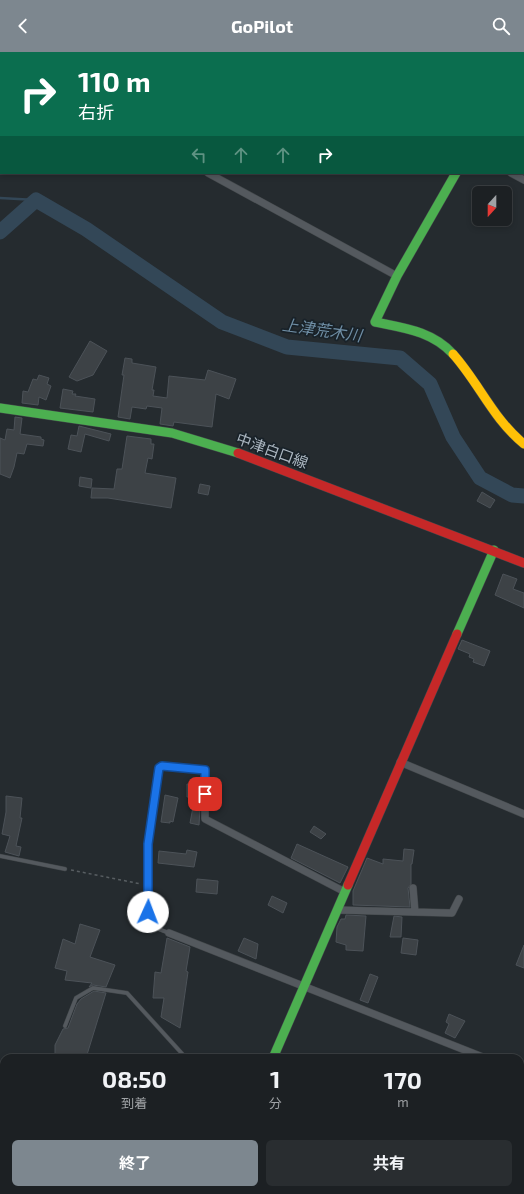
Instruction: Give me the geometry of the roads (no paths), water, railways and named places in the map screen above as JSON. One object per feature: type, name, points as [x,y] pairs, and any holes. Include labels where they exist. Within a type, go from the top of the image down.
[{"type":"street","points":[[210,174],[398,276]]},
{"type":"street","points":[[455,174],[398,276],[375,322],[418,331],[434,338],[451,351],[492,411],[508,431],[524,444]]},
{"type":"street","points":[[513,174],[524,180]]},
{"type":"street","name":"中津白口線","points":[[0,408],[172,433],[202,441],[258,460],[494,550],[524,563]]},
{"type":"street","points":[[275,1054],[400,762],[494,550]]},
{"type":"street","points":[[400,762],[524,814]]},
{"type":"street","points":[[205,770],[205,819],[345,892]]},
{"type":"street","points":[[413,888],[415,912]]},
{"type":"street","points":[[337,910],[452,913],[459,899]]},
{"type":"street","points":[[169,933],[475,1054]]},
{"type":"lane","points":[[169,933],[148,925],[148,844],[159,768],[162,766],[205,770]]},
{"type":"lane","points":[[0,856],[65,869]]},
{"type":"lane","points":[[65,1026],[76,998],[93,988],[127,993],[182,1054]]},
{"type":"waterway","points":[[0,198],[36,200]]},
{"type":"waterway","name":"上津荒木川","points":[[0,232],[36,200],[86,229],[222,322],[287,347],[400,358],[430,384],[453,437],[480,478],[512,495],[524,496]]}]
